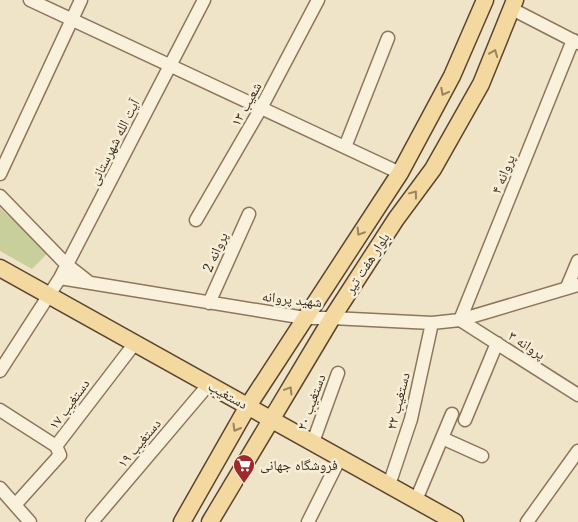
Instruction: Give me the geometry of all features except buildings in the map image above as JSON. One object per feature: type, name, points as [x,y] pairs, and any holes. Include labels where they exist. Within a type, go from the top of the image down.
[{"type":"main road","name":"بلوار هفت تیر","points":[[184,519],[248,406],[400,173],[452,76],[485,0]]},
{"type":"main road","name":"بلوار هفت تیر","points":[[210,522],[332,318],[396,219],[433,169],[482,84],[513,4]]},
{"type":"main road","points":[[377,206],[396,219]]},
{"type":"main road","name":"دستغیب","points":[[0,268],[416,500],[435,516],[455,522]]},
{"type":"main road","points":[[184,519],[199,516],[205,522]]},
{"type":"street","points":[[30,0],[400,173]]},
{"type":"street","points":[[0,174],[81,0]]},
{"type":"street","name":"آیت الله شهرستانی","points":[[0,371],[60,278],[204,0]]},
{"type":"street","name":"شعیب ۱۳","points":[[196,220],[261,108],[318,0]]},
{"type":"street","points":[[513,4],[576,41]]},
{"type":"street","points":[[345,147],[388,38]]},
{"type":"street","name":"پروانه ۴","points":[[460,320],[576,41]]},
{"type":"street","points":[[0,196],[67,264],[92,284]]},
{"type":"street","name":"پروانه 2","points":[[209,303],[249,214]]},
{"type":"street","points":[[573,286],[578,261]]},
{"type":"street","name":"شهید پروانه","points":[[60,278],[305,318],[432,323],[460,320],[573,286]]},
{"type":"street","name":"پروانه ۳","points":[[460,320],[578,395]]},
{"type":"street","name":"دستغیب ۲۲","points":[[389,485],[411,419],[432,323]]},
{"type":"street","name":"دستغیب ۱۷","points":[[15,505],[60,454],[56,446],[135,343]]},
{"type":"street","points":[[465,420],[497,343]]},
{"type":"street","name":"دستغیب ۲۰","points":[[312,442],[338,372]]},
{"type":"street","name":"دستغیب ۱۹","points":[[92,522],[209,384]]},
{"type":"street","points":[[0,410],[56,446]]},
{"type":"street","points":[[416,500],[452,414]]},
{"type":"street","points":[[442,438],[482,456]]},
{"type":"street","points":[[527,522],[578,451]]},
{"type":"street","points":[[308,522],[340,458]]},
{"type":"street","points":[[0,488],[30,522]]},
{"type":"green space","points":[[0,208],[48,253],[32,269],[0,251]]},
{"type":"place","name":"فروشگاه جهانی","points":[[244,484]]}]
